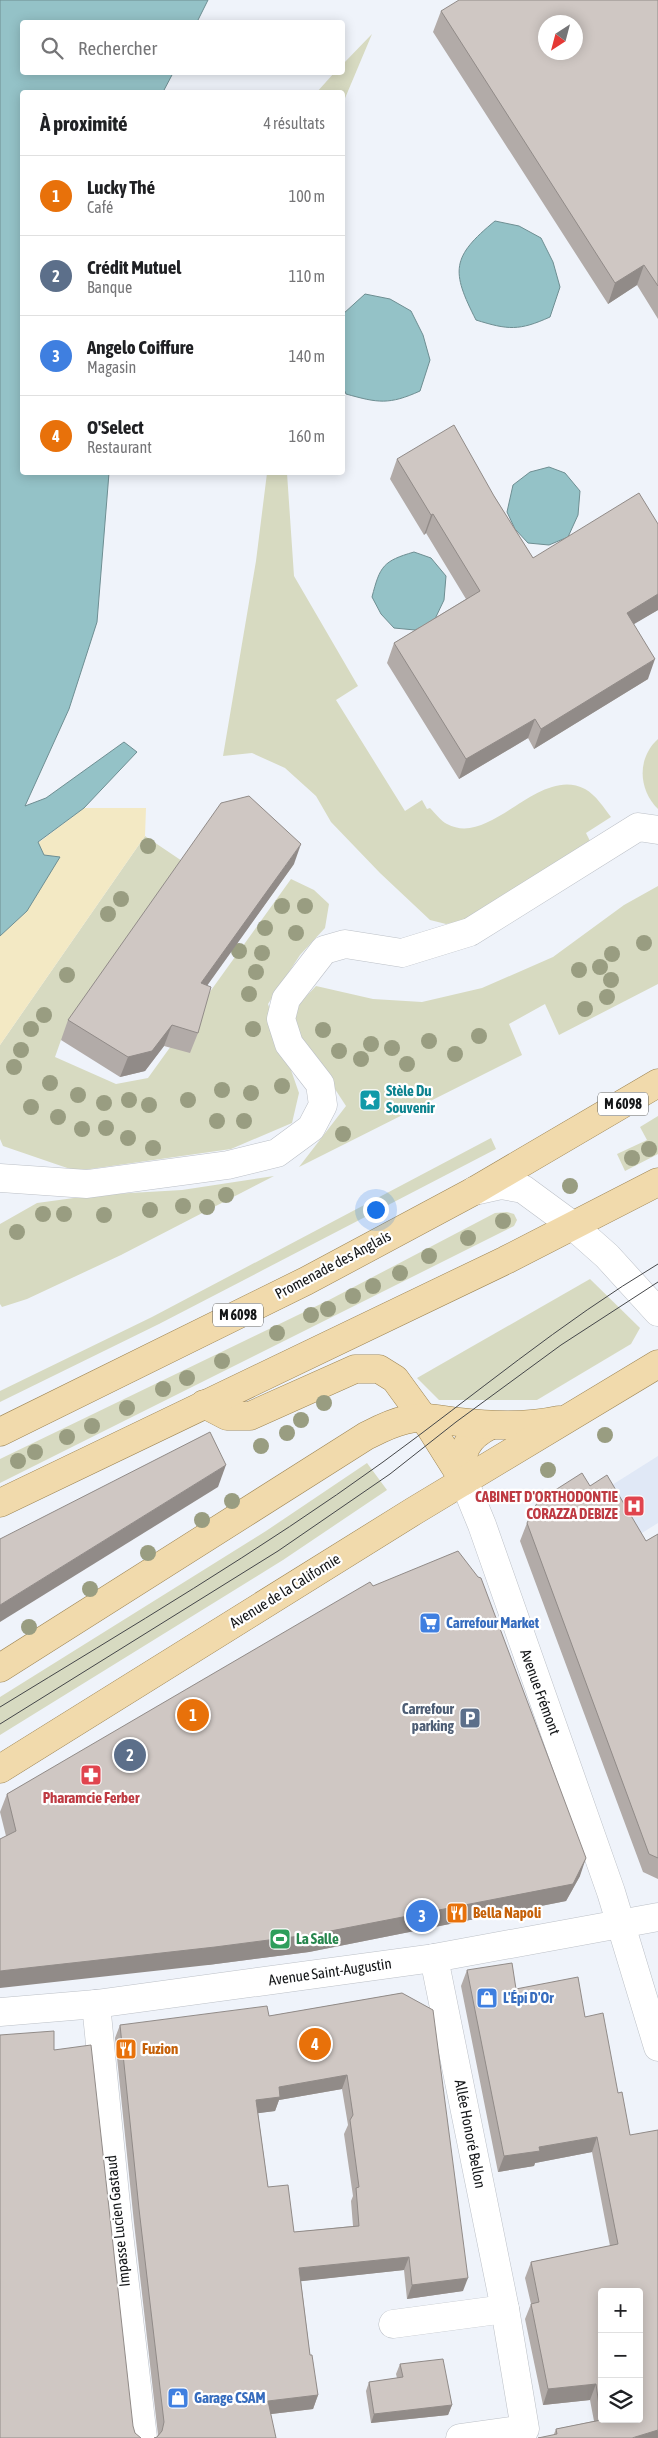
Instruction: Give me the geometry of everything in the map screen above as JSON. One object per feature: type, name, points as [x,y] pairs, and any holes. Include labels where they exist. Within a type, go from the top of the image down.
[{"type":"main road","name":"Promenade des Anglais","points":[[0,1432],[306,1281],[474,1191],[658,1083]]},
{"type":"main road","points":[[0,1503],[506,1260],[658,1182]]},
{"type":"main road","name":"Avenue de la Californie","points":[[0,1769],[658,1364]]},
{"type":"main road","name":"Avenue Frémont","points":[[204,1404],[227,1416],[250,1416],[356,1369],[379,1370],[395,1379],[423,1418],[464,1482]]},
{"type":"main road","name":"Avenue de la Californie","points":[[0,1668],[366,1436],[406,1419],[423,1418],[491,1425],[544,1423],[573,1417]]},
{"type":"main road","points":[[464,1482],[460,1462],[466,1448],[479,1431],[491,1425]]},
{"type":"street","points":[[0,1178],[87,1184],[228,1165],[277,1153],[311,1128],[323,1105],[320,1084],[288,1044],[281,1019],[286,999],[324,950],[345,944],[402,953],[470,932],[638,827],[658,830]]},
{"type":"street","points":[[474,1191],[501,1185],[523,1189],[572,1225],[608,1256],[658,1312]]},
{"type":"street","name":"Avenue Frémont","points":[[464,1482],[482,1525],[611,1892],[658,2047]]},
{"type":"street","name":"Avenue Saint-Augustin","points":[[0,2012],[96,2004],[434,1958],[658,1917]]},
{"type":"street","name":"Allée Honoré Bellon","points":[[434,1958],[505,2309],[525,2429],[460,2438]]},
{"type":"street","name":"Impasse Lucien Gastaud","points":[[96,2004],[118,2225],[143,2438]]},
{"type":"street","points":[[393,2324],[505,2309]]},
{"type":"shaded area","name":"CABINET D'ORTHODONTIE CORAZZA DEBIZE","points":[[658,1456],[658,1523],[629,1541],[601,1492]]},
{"type":"green space","points":[[372,34],[345,98],[345,90],[319,90],[332,75],[345,75],[345,62]]},
{"type":"green space","points":[[267,475],[287,475],[294,576],[358,686],[336,700],[405,811],[422,800],[427,809],[430,808],[445,823],[464,828],[481,825],[550,788],[567,785],[585,789],[600,802],[611,817],[586,833],[590,841],[468,921],[446,924],[430,920],[380,873],[331,822],[316,796],[285,768],[252,753],[223,756],[256,561]]},
{"type":"green space","points":[[658,739],[658,809],[651,801],[644,783],[643,764],[646,755]]},
{"type":"green space","points":[[145,836],[185,863],[61,1040],[55,1057],[116,1084],[148,1078],[291,879],[314,890],[329,904],[325,928],[300,955],[268,1004],[299,1093],[292,1123],[231,1149],[76,1171],[3,1146],[0,1139],[0,1045]]},
{"type":"green space","points":[[658,886],[658,984],[559,1035],[545,1004],[509,1024],[522,1055],[299,1167],[346,1106],[294,1026],[299,1004],[316,986],[373,999],[422,1002],[482,988],[553,957],[624,905]]},
{"type":"green space","points":[[658,1116],[658,1154],[625,1171],[617,1154],[647,1140],[640,1127]]},
{"type":"green space","points":[[491,1138],[496,1149],[159,1324],[0,1402],[0,1391],[152,1317]]},
{"type":"green space","points":[[274,1176],[121,1255],[27,1299],[2,1307],[0,1304],[0,1224],[37,1203],[96,1195],[182,1190]]},
{"type":"green space","points":[[507,1212],[514,1214],[517,1220],[514,1226],[0,1483],[0,1459],[329,1300],[495,1213]]},
{"type":"green space","points":[[590,1279],[640,1328],[631,1344],[537,1400],[439,1400],[417,1378]]},
{"type":"green space","points":[[367,1463],[387,1490],[283,1560],[0,1735],[0,1697],[266,1531]]},
{"type":"sand","points":[[84,808],[146,808],[145,836],[0,1045],[0,936],[27,911],[59,857],[44,855],[38,843]]},
{"type":"water","points":[[0,0],[208,0],[198,20],[20,20],[20,75],[172,75],[164,90],[20,90],[20,475],[109,475],[97,622],[69,709],[25,806],[46,798],[124,742],[137,752],[84,808],[38,842],[44,855],[60,857],[27,911],[0,936]]},
{"type":"water","points":[[495,221],[519,226],[541,238],[553,262],[560,287],[550,317],[530,325],[513,328],[476,320],[462,289],[459,277],[460,266],[463,255],[470,245]]},
{"type":"water","points":[[365,294],[390,299],[411,311],[423,335],[430,360],[420,391],[400,399],[383,401],[346,394],[345,312]]},
{"type":"water","points":[[549,467],[565,473],[580,491],[578,515],[568,537],[549,545],[528,543],[515,529],[507,512],[513,485],[530,472]]},
{"type":"water","points":[[414,552],[431,558],[446,576],[444,600],[434,621],[415,630],[394,628],[381,614],[372,597],[384,566],[395,558]]},
{"type":"building","points":[[459,0],[658,0],[658,286],[644,265],[615,283],[441,11]]},
{"type":"building","points":[[454,425],[494,496],[533,558],[639,493],[658,524],[658,594],[627,613],[655,659],[541,729],[535,719],[466,759],[394,643],[480,591],[397,459]]},
{"type":"building","points":[[249,796],[301,844],[201,983],[211,987],[198,1033],[172,1025],[152,1051],[128,1057],[68,1020],[221,803]]},
{"type":"building","points":[[210,1432],[226,1465],[0,1605],[0,1539]]},
{"type":"building","points":[[582,1473],[590,1486],[607,1475],[646,1541],[658,1534],[658,1858],[649,1854],[527,1523],[538,1501]]},
{"type":"building","points":[[458,1551],[478,1577],[481,1578],[586,1858],[573,1884],[315,1934],[0,1971],[0,1839],[16,1831],[7,1794],[370,1582],[373,1586]]},
{"type":"building","points":[[512,1963],[516,1989],[578,1977],[585,2017],[603,2013],[618,2093],[622,2092],[630,2135],[658,2130],[658,2430],[632,2438],[538,2438],[557,2434],[556,2429],[598,2421],[598,2423],[643,2423],[643,2288],[598,2288],[598,2398],[596,2384],[548,2389],[531,2304],[539,2302],[531,2262],[618,2244],[597,2137],[539,2147],[540,2151],[504,2156],[467,1970]]},
{"type":"building","points":[[402,1993],[433,2010],[468,2278],[412,2285],[409,2257],[299,2268],[310,2355],[312,2355],[318,2395],[268,2401],[276,2438],[154,2438],[162,2431],[164,2422],[120,2025],[267,2006],[269,2016]],"holes":[[[347,2075],[353,2115],[350,2120],[359,2187],[356,2188],[359,2226],[294,2232],[288,2185],[268,2187],[256,2100],[280,2097],[279,2087]]]},
{"type":"building","points":[[54,2031],[54,2050],[91,2045],[133,2426],[135,2433],[141,2438],[0,2438],[0,2035]]},
{"type":"building","points":[[443,2359],[452,2405],[374,2414],[369,2382],[403,2377],[400,2364]]},
{"type":"tram line","points":[[0,1707],[194,1588],[337,1495],[553,1334],[622,1286],[658,1264]]},
{"type":"tram line","points":[[0,1724],[278,1551],[390,1474],[456,1422],[561,1345],[658,1282]]},
{"type":"place","name":"Stèle Du Souvenir","points":[[370,1100]]},
{"type":"place","name":"CABINET D'ORTHODONTIE CORAZZA DEBIZE","points":[[634,1506]]},
{"type":"place","name":"Carrefour Market","points":[[430,1623]]},
{"type":"place","name":"Lucky Thé","points":[[193,1715]]},
{"type":"place","name":"Carrefour parking","points":[[470,1718]]},
{"type":"place","name":"Crédit Mutuel","points":[[130,1755]]},
{"type":"place","name":"Pharamcie Ferber","points":[[91,1775]]},
{"type":"place","name":"Bella Napoli","points":[[457,1913]]},
{"type":"place","name":"Angelo Coiffure","points":[[422,1916]]},
{"type":"place","name":"La Salle","points":[[280,1939]]},
{"type":"place","name":"L'Épi D'Or","points":[[487,1998]]},
{"type":"place","name":"O'Select","points":[[315,2044]]},
{"type":"place","name":"Fuzion","points":[[126,2049]]},
{"type":"place","name":"Garage CSAM","points":[[178,2398]]}]
